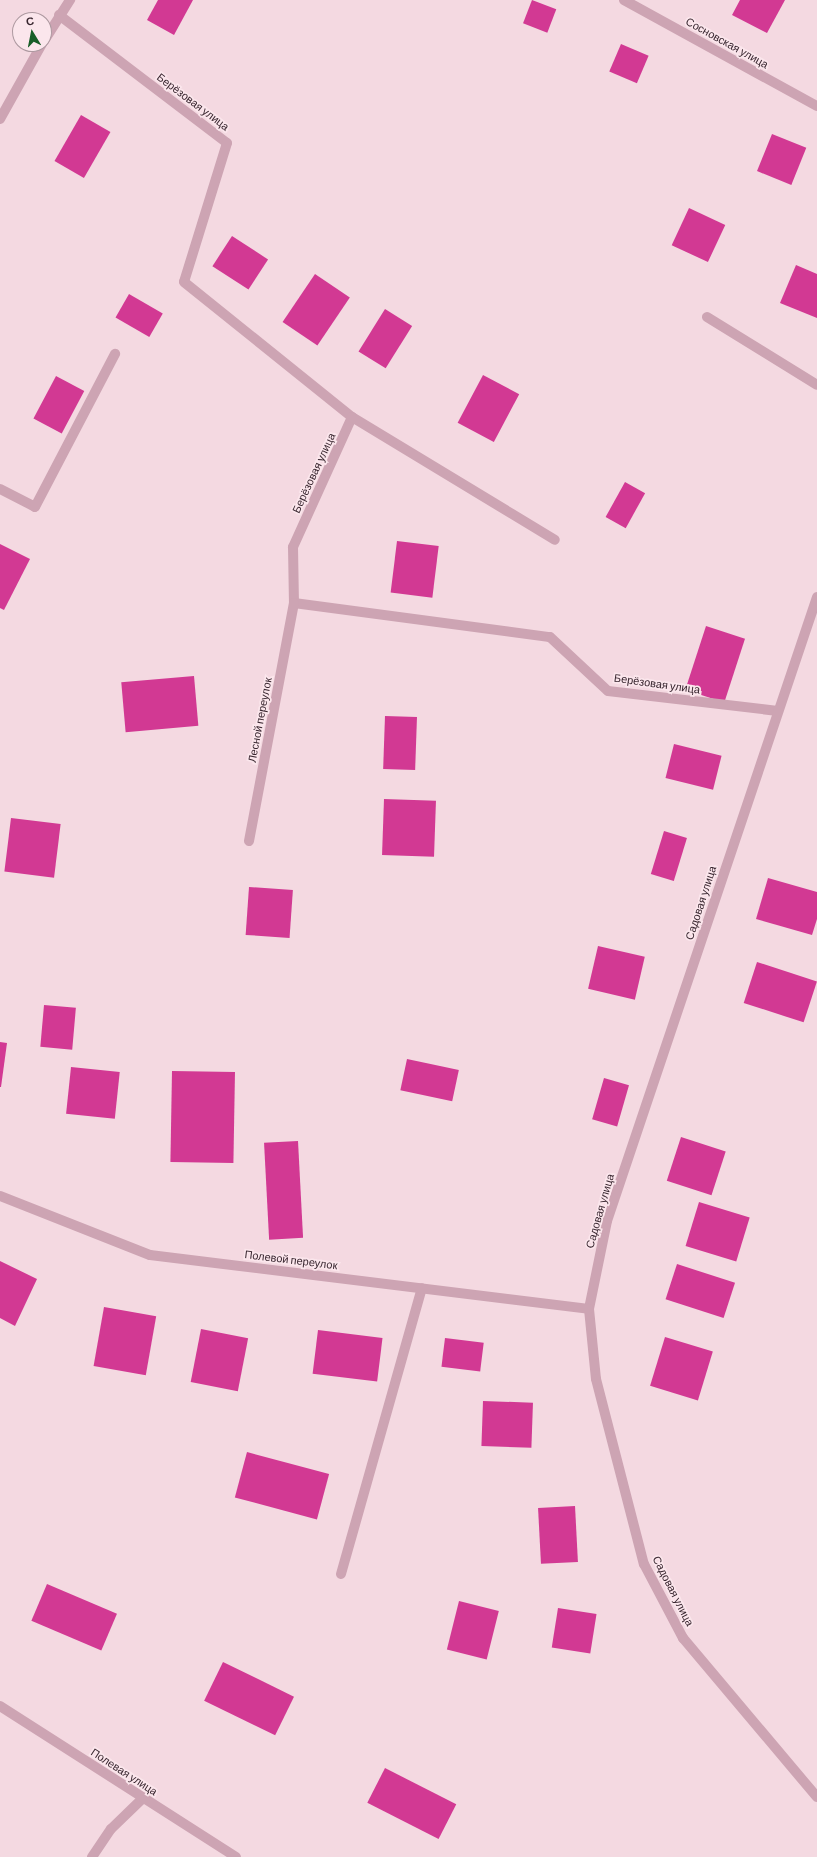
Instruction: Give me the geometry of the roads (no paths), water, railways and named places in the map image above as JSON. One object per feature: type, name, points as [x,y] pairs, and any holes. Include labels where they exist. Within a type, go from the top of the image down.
[{"type":"street","points":[[52,27],[70,0]]},
{"type":"street","name":"Сосновская улица","points":[[624,0],[817,106]]},
{"type":"street","name":"Берёзовая улица","points":[[59,15],[227,143],[184,282],[352,417],[293,547],[294,603],[550,637],[608,691],[778,711]]},
{"type":"street","points":[[0,119],[38,52]]},
{"type":"street","points":[[707,317],[817,385]]},
{"type":"street","points":[[0,489],[35,507],[115,354]]},
{"type":"street","points":[[352,417],[555,540]]},
{"type":"street","name":"Садовая улица","points":[[817,597],[607,1221],[588,1309],[596,1379],[644,1564],[683,1638],[817,1797]]},
{"type":"street","name":"Лесной переулок","points":[[249,841],[294,603]]},
{"type":"street","name":"Полевой переулок","points":[[0,1196],[150,1255],[588,1309]]},
{"type":"street","points":[[341,1574],[422,1288]]},
{"type":"street","name":"Полевая улица","points":[[0,1706],[142,1799],[236,1857]]},
{"type":"street","points":[[92,1857],[111,1828],[142,1799]]}]
